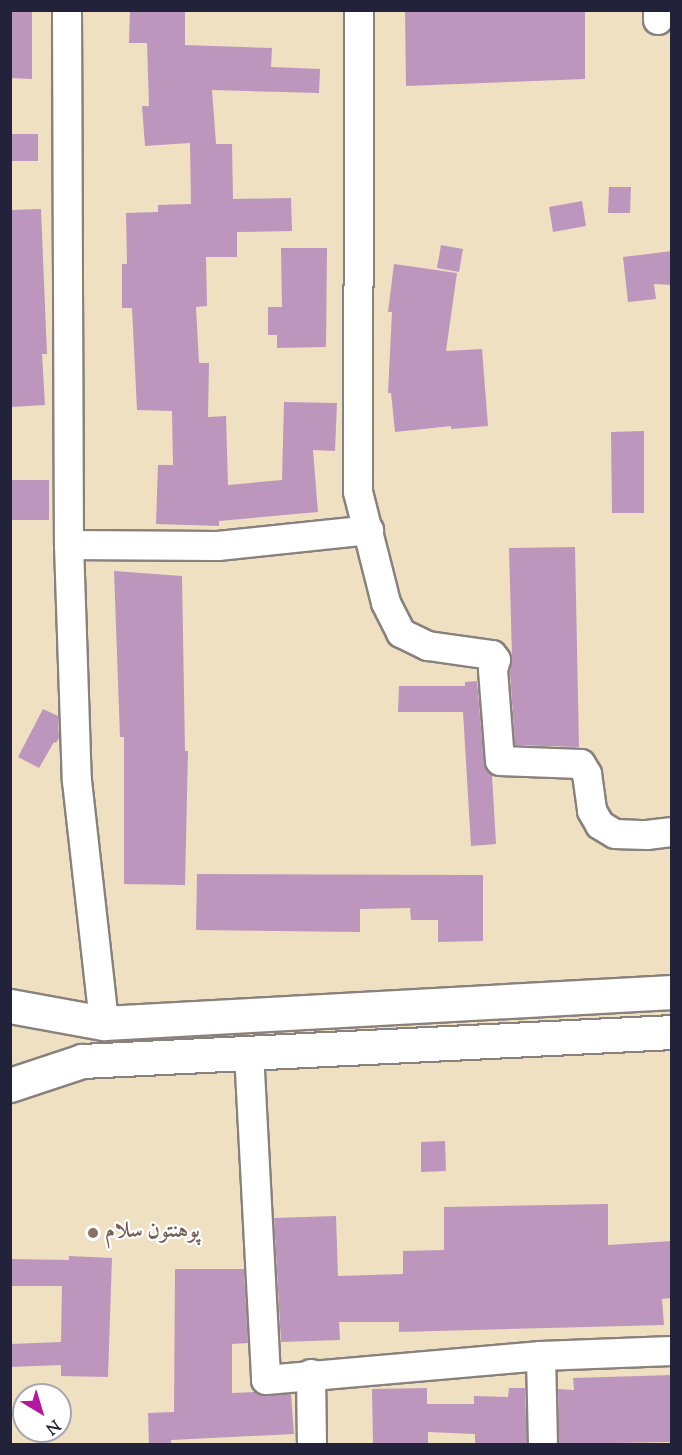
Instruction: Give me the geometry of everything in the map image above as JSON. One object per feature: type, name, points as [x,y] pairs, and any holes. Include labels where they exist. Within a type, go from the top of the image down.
[{"type":"main road","points":[[10,1006],[104,1023],[672,992]]},
{"type":"main road","points":[[10,1085],[82,1060],[672,1032]]},
{"type":"street","points":[[67,10],[69,545],[77,781],[104,1023]]},
{"type":"street","points":[[359,10],[358,492],[386,603],[401,633],[428,646],[492,655],[496,660],[493,670],[500,761],[581,764],[587,774],[592,811],[600,825],[615,834],[647,836],[671,832]]},
{"type":"street","points":[[69,545],[218,546],[369,530]]},
{"type":"street","points":[[249,1052],[266,1380],[311,1374],[541,1356],[672,1352]]},
{"type":"street","points":[[541,1356],[543,1444]]},
{"type":"street","points":[[311,1374],[312,1444]]},
{"type":"building","points":[[10,10],[32,10],[32,79],[10,78]]},
{"type":"building","points":[[130,10],[185,12],[185,45],[272,48],[271,67],[320,69],[319,93],[212,90],[216,144],[232,144],[233,199],[291,198],[292,231],[237,232],[237,257],[206,257],[207,306],[196,307],[199,363],[209,363],[208,417],[226,416],[228,485],[282,480],[284,402],[337,403],[335,451],[313,450],[318,512],[219,521],[219,526],[156,524],[158,465],[173,465],[172,411],[137,410],[132,308],[122,308],[122,264],[127,264],[126,213],[158,212],[158,205],[191,204],[190,143],[145,146],[142,106],[149,106],[147,43],[129,43]]},
{"type":"building","points":[[405,10],[585,10],[585,79],[406,86]]},
{"type":"building","points":[[10,134],[38,134],[38,161],[10,161]]},
{"type":"building","points":[[609,187],[631,187],[630,213],[608,213]]},
{"type":"building","points":[[582,201],[586,226],[553,232],[549,207]]},
{"type":"building","points":[[41,209],[47,354],[42,354],[45,405],[10,407],[10,210]]},
{"type":"building","points":[[441,245],[463,249],[459,272],[437,268]]},
{"type":"building","points":[[281,248],[327,248],[326,347],[277,348],[277,335],[268,335],[268,307],[282,307]]},
{"type":"building","points":[[672,251],[672,285],[654,284],[656,299],[628,302],[623,257]]},
{"type":"building","points":[[394,264],[457,273],[446,351],[482,349],[488,426],[451,429],[451,426],[395,432],[391,393],[388,393],[392,312],[388,312]]},
{"type":"building","points":[[644,431],[644,513],[612,513],[611,432]]},
{"type":"building","points":[[10,480],[49,480],[49,520],[10,520]]},
{"type":"building","points":[[575,547],[579,747],[515,745],[510,672],[512,657],[509,548]]},
{"type":"building","points":[[114,571],[182,576],[185,751],[188,751],[185,885],[124,884],[124,737],[120,737]]},
{"type":"building","points":[[477,681],[484,762],[492,775],[496,844],[471,846],[463,712],[398,712],[399,686],[465,686],[465,682]]},
{"type":"building","points":[[43,709],[58,716],[59,738],[56,743],[54,742],[39,768],[18,757]]},
{"type":"building","points":[[197,874],[483,875],[483,941],[438,942],[438,920],[411,920],[410,908],[360,909],[360,932],[196,930]]},
{"type":"building","points":[[445,1141],[446,1171],[421,1172],[421,1142]]},
{"type":"building","points":[[608,1204],[608,1245],[672,1241],[672,1298],[662,1299],[664,1325],[399,1332],[399,1322],[339,1322],[340,1340],[281,1342],[274,1218],[336,1216],[338,1276],[403,1274],[403,1251],[444,1250],[444,1207]]},
{"type":"building","points":[[69,1256],[112,1258],[108,1377],[61,1376],[61,1365],[10,1367],[10,1344],[61,1342],[62,1286],[10,1286],[10,1259],[69,1260]]},
{"type":"building","points":[[175,1269],[244,1269],[248,1343],[232,1344],[232,1393],[255,1392],[267,1396],[291,1394],[294,1434],[171,1440],[171,1444],[149,1444],[148,1413],[174,1412]]},
{"type":"building","points":[[672,1375],[672,1442],[559,1444],[558,1389],[574,1390],[573,1378]]},
{"type":"building","points":[[427,1388],[427,1404],[474,1404],[474,1396],[508,1397],[509,1388],[525,1388],[527,1444],[475,1444],[475,1434],[428,1432],[428,1444],[373,1444],[372,1389]]},
{"type":"place","name":"پوهنتون سلام","points":[[93,1233]]}]
